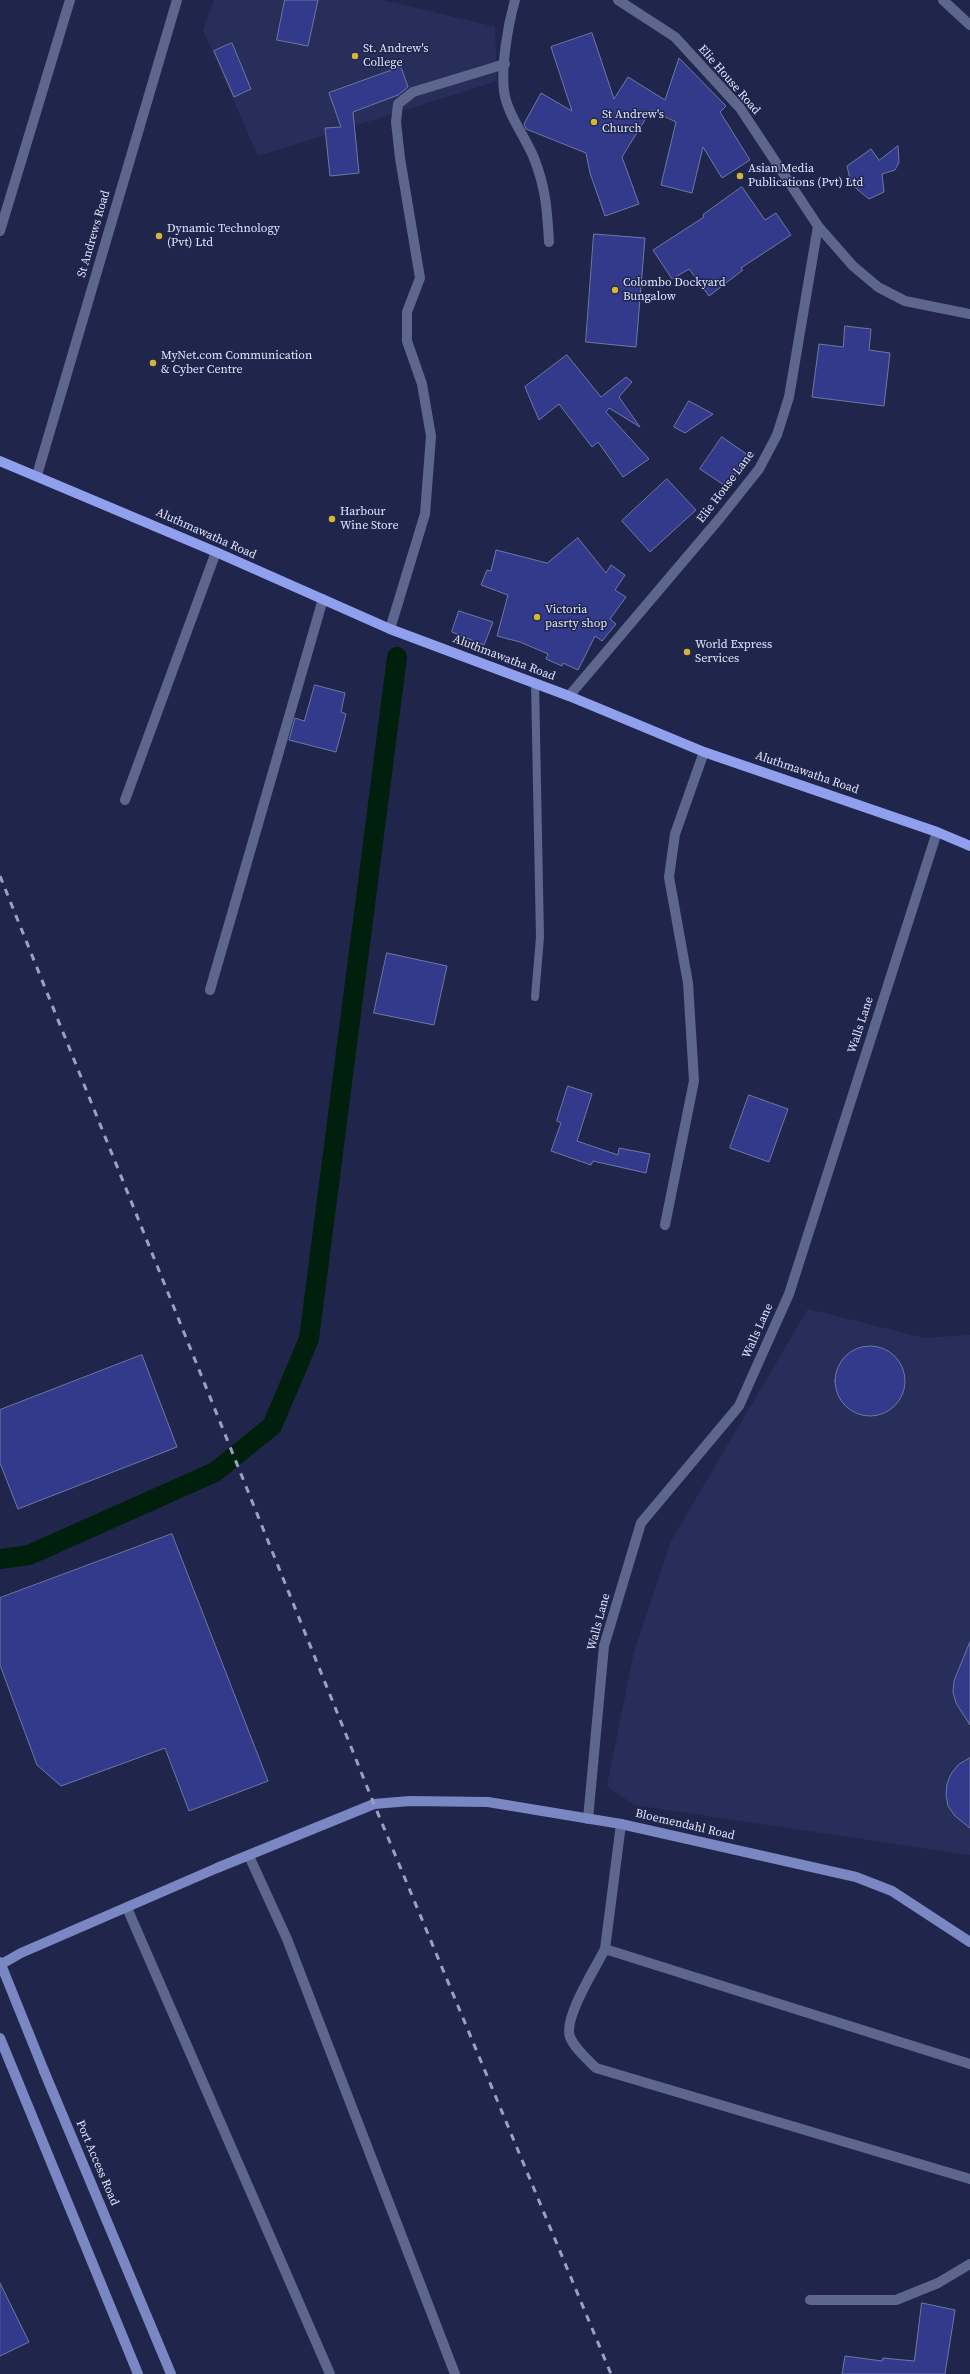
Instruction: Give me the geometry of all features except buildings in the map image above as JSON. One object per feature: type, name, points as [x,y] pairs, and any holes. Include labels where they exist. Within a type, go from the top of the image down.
[{"type":"main road","name":"Aluthmawatha Road","points":[[0,461],[37,475],[216,552],[390,629],[535,683],[704,752],[937,832],[970,846]]},
{"type":"main road","name":"Bloemendahl Road","points":[[0,1964],[21,1953],[374,1804],[410,1801],[488,1802],[621,1824],[856,1877],[892,1891],[970,1942]]},
{"type":"main road","name":"Port Access Road","points":[[0,1964],[171,2374]]},
{"type":"main road","points":[[0,2038],[138,2374]]},
{"type":"street","points":[[0,231],[70,0]]},
{"type":"street","name":"St Andrews Road","points":[[37,475],[177,0]]},
{"type":"street","points":[[515,0],[510,17],[505,64],[504,92],[514,119],[533,157],[545,191],[549,242]]},
{"type":"street","name":"Elie House Road","points":[[618,0],[675,37],[740,108],[818,226],[853,266],[878,287],[905,301],[970,314]]},
{"type":"street","points":[[943,0],[970,25]]},
{"type":"street","points":[[390,629],[425,514],[431,436],[422,384],[407,341],[408,312],[420,278],[400,158],[396,122],[398,104],[413,92],[505,64]]},
{"type":"street","name":"Elie House Lane","points":[[568,696],[725,512],[759,469],[778,435],[789,397],[818,226]]},
{"type":"street","points":[[126,800],[216,552]]},
{"type":"street","points":[[210,990],[323,599]]},
{"type":"street","points":[[665,1225],[694,1081],[688,983],[669,877],[676,834],[704,752]]},
{"type":"street","name":"Walls Lane","points":[[588,1819],[604,1646],[641,1523],[739,1406],[789,1294],[937,832]]},
{"type":"street","points":[[621,1824],[605,1949],[571,2015],[570,2036],[579,2050],[596,2068],[970,2179]]},
{"type":"street","points":[[248,1856],[288,1939],[455,2374]]},
{"type":"street","points":[[127,1908],[330,2374]]},
{"type":"street","points":[[605,1949],[970,2064]]},
{"type":"street","points":[[810,2300],[896,2300],[938,2283],[970,2264]]},
{"type":"lane","points":[[535,683],[540,937],[535,997]]},
{"type":"shaded area","name":"St. Andrew's College","points":[[214,0],[383,0],[495,27],[497,81],[258,156],[203,30]]},
{"type":"shaded area","points":[[808,1309],[924,1338],[970,1335],[970,1855],[634,1805],[607,1786],[634,1652],[671,1541]]},
{"type":"waterway","points":[[0,1559],[29,1555],[215,1472],[272,1426],[309,1339],[397,657]]},
{"type":"railway","points":[[0,876],[374,1804],[611,2374]]},
{"type":"place","name":"St. Andrew's College","points":[[355,56]]},
{"type":"place","name":"St Andrew's Church","points":[[594,122]]},
{"type":"place","name":"Asian Media Publications (Pvt) Ltd","points":[[740,176]]},
{"type":"place","name":"Dynamic Technology (Pvt) Ltd","points":[[159,236]]},
{"type":"place","name":"Colombo Dockyard Bungalow","points":[[615,290]]},
{"type":"place","name":"MyNet.com Communication & Cyber Centre","points":[[153,363]]},
{"type":"place","name":"Harbour Wine Store","points":[[332,519]]},
{"type":"place","name":"Victoria pasrty shop","points":[[537,617]]},
{"type":"place","name":"World Express Services","points":[[687,652]]}]
